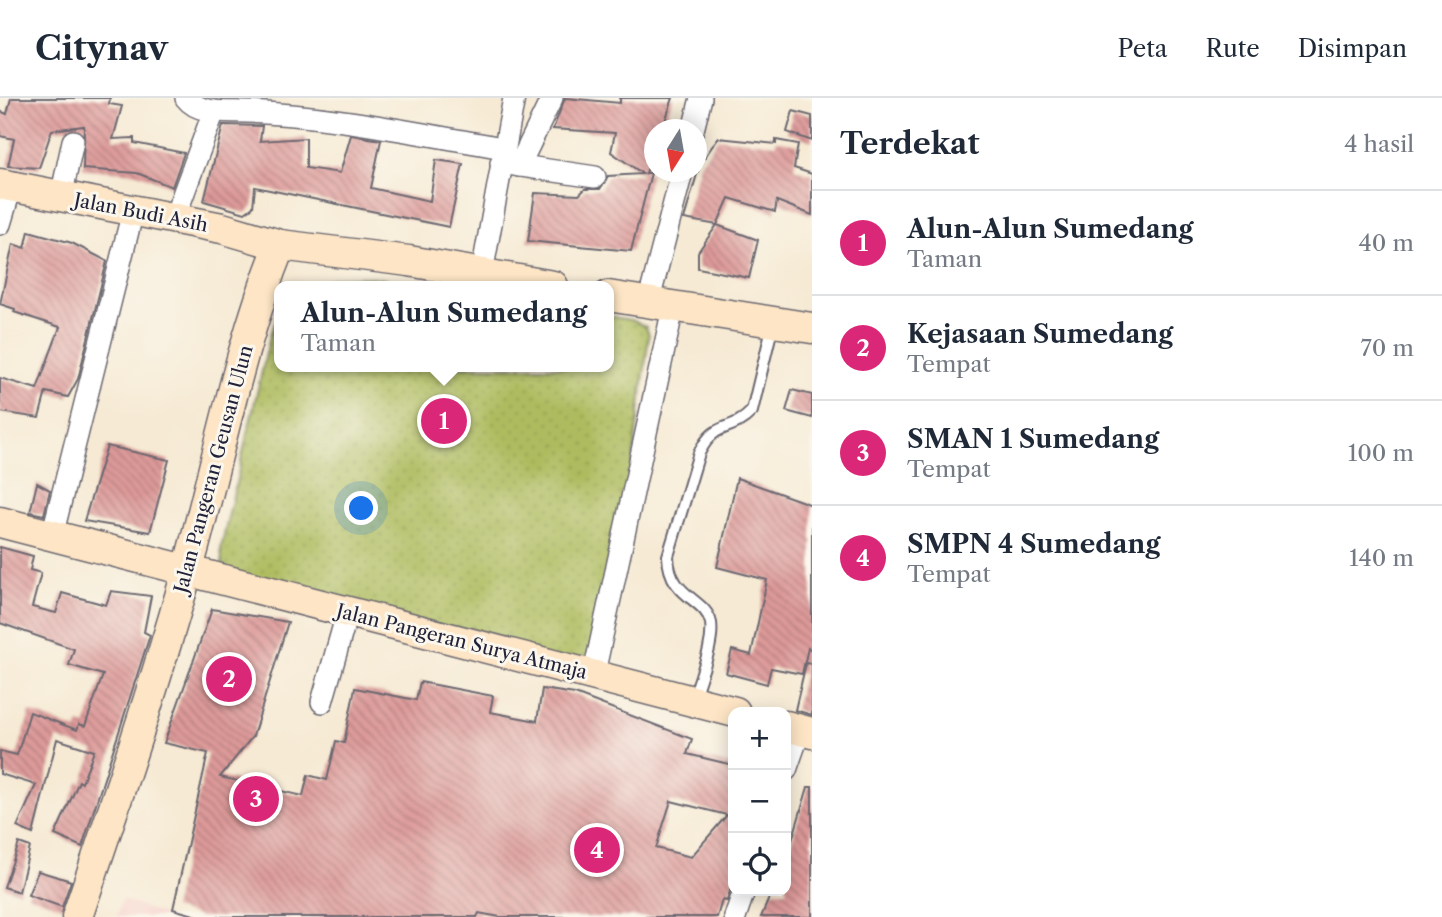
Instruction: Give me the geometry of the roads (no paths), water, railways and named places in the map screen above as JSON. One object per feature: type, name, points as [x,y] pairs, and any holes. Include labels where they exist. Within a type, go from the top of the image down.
[{"type":"main road","name":"Jalan Budi Asih","points":[[6,185],[222,228],[280,245]]},
{"type":"main road","points":[[280,245],[526,281]]},
{"type":"main road","name":"Jalan Pangeran Geusan Ulun","points":[[77,917],[187,572],[235,380],[261,292],[280,245]]},
{"type":"main road","points":[[614,297],[812,328]]},
{"type":"main road","name":"Jalan Pangeran Surya Atmaja","points":[[0,522],[347,614],[594,673],[728,710]]},
{"type":"street","points":[[187,98],[192,105],[214,111],[297,113],[595,177]]},
{"type":"street","points":[[482,273],[508,159],[514,98]]},
{"type":"street","points":[[508,159],[552,98]]},
{"type":"street","points":[[696,119],[701,98]]},
{"type":"street","points":[[174,219],[214,111]]},
{"type":"street","points":[[61,197],[73,141]]},
{"type":"street","points":[[594,673],[661,306],[680,182]]},
{"type":"street","points":[[0,224],[6,185]]},
{"type":"street","points":[[52,536],[133,211]]},
{"type":"street","points":[[322,702],[347,614]]},
{"type":"street","points":[[791,755],[799,730]]},
{"type":"street","points":[[735,917],[742,896]]},
{"type":"lane","points":[[693,701],[711,638],[711,624],[703,610],[674,582],[668,570],[668,556],[699,453],[707,438],[716,429],[733,425],[752,411],[774,321]]},
{"type":"place","name":"Alun-Alun Sumedang","points":[[444,421]]},
{"type":"place","name":"Kejasaan Sumedang","points":[[229,679]]},
{"type":"place","name":"SMAN 1 Sumedang","points":[[256,799]]},
{"type":"place","name":"SMPN 4 Sumedang","points":[[597,850]]}]
